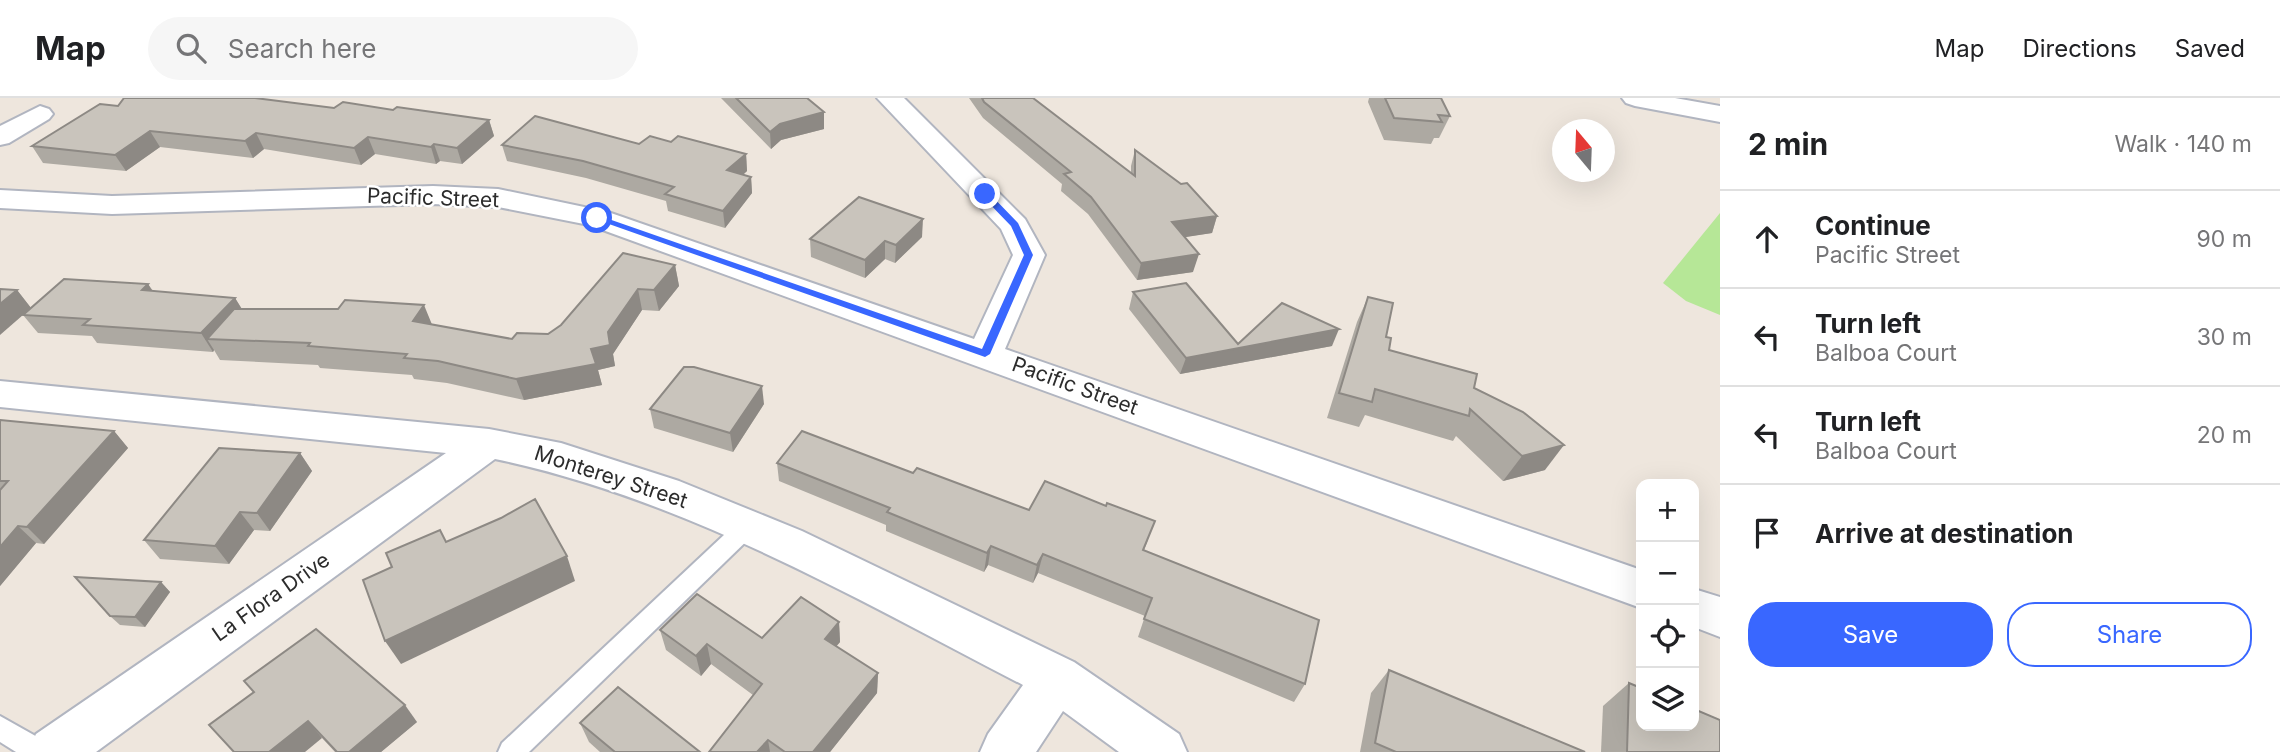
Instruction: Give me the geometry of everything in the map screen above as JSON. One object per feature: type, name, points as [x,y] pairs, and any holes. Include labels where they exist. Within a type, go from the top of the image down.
[{"type":"street","points":[[890,98],[1014,225],[1029,255],[985,354]]},
{"type":"street","points":[[1636,98],[1720,114]]},
{"type":"street","points":[[0,137],[40,114]]},
{"type":"street","name":"Pacific Street","points":[[0,199],[112,205],[360,196],[498,198],[597,218],[1636,587]]},
{"type":"street","name":"Monterey Street","points":[[0,394],[489,443],[561,458],[664,492],[749,525],[1057,678],[1161,752]]},
{"type":"street","name":"La Flora Drive","points":[[54,752],[489,443]]},
{"type":"street","points":[[1699,610],[1720,617]]},
{"type":"street","points":[[1006,752],[1057,678]]},
{"type":"lane","points":[[511,752],[749,525]]},
{"type":"lane","points":[[0,727],[39,752]]},
{"type":"green space","points":[[1720,213],[1720,315],[1686,301],[1663,283]]},
{"type":"building","points":[[124,98],[255,98],[334,108],[343,102],[489,120],[457,148],[434,144],[431,147],[368,137],[354,148],[256,133],[245,141],[150,131],[115,155],[32,146],[100,104],[118,106]]},
{"type":"building","points":[[736,98],[807,98],[824,112],[780,124],[770,132]]},
{"type":"building","points":[[982,98],[1033,98],[1135,176],[1135,150],[1181,184],[1187,183],[1217,216],[1172,222],[1199,254],[1141,263],[1091,197],[1064,174],[1071,172]]},
{"type":"building","points":[[1385,98],[1441,98],[1450,116],[1438,115],[1442,122],[1394,118]]},
{"type":"building","points":[[535,116],[639,144],[650,136],[671,142],[678,136],[746,154],[727,170],[751,177],[723,211],[665,194],[674,187],[583,161],[502,145]]},
{"type":"building","points":[[859,197],[923,219],[896,245],[885,241],[865,260],[810,239]]},
{"type":"building","points":[[623,253],[675,265],[654,290],[638,289],[608,332],[610,345],[591,349],[596,364],[516,379],[438,361],[404,358],[407,354],[308,346],[310,343],[207,339],[234,309],[338,309],[345,300],[424,305],[413,321],[512,339],[517,333],[548,334],[561,325]]},
{"type":"building","points":[[64,279],[148,284],[142,290],[235,298],[201,333],[83,325],[90,319],[23,315]]},
{"type":"building","points":[[1186,283],[1238,344],[1282,303],[1339,329],[1186,358],[1133,292]]},
{"type":"building","points":[[0,289],[17,290],[0,304]]},
{"type":"building","points":[[1368,297],[1393,303],[1386,337],[1391,338],[1389,350],[1477,374],[1474,388],[1523,412],[1564,445],[1522,456],[1470,409],[1469,416],[1375,389],[1372,402],[1339,393]]},
{"type":"building","points":[[684,367],[694,367],[762,386],[730,433],[650,409]]},
{"type":"building","points":[[0,420],[114,431],[27,527],[18,526],[0,547],[0,490],[8,481],[0,481]]},
{"type":"building","points":[[802,431],[913,473],[917,468],[1029,510],[1045,481],[1106,506],[1107,503],[1155,521],[1143,550],[1319,620],[1305,684],[1144,619],[1152,598],[1043,554],[1037,565],[991,546],[987,553],[887,512],[890,508],[777,463]]},
{"type":"building","points":[[219,448],[300,453],[257,513],[240,512],[215,546],[144,540]]},
{"type":"building","points":[[535,499],[567,556],[385,641],[363,580],[392,567],[386,553],[440,530],[446,542],[501,518]]},
{"type":"building","points":[[75,577],[161,582],[135,617],[110,616]]},
{"type":"building","points":[[697,594],[762,638],[801,597],[839,622],[825,639],[878,673],[813,752],[785,752],[768,740],[757,752],[709,752],[762,684],[707,644],[696,656],[660,630]]},
{"type":"building","points":[[316,629],[405,705],[349,752],[337,752],[308,721],[269,752],[234,752],[209,725],[254,692],[244,681]]},
{"type":"building","points":[[1389,670],[1585,752],[1396,752],[1375,743]]},
{"type":"building","points":[[1629,683],[1636,686],[1636,731],[1699,731],[1699,711],[1720,720],[1720,752],[1627,752]]},
{"type":"building","points":[[618,687],[700,752],[615,752],[580,723]]},
{"type":"route","points":[[597,218],[985,354],[1029,255],[1014,225],[985,194]]}]
